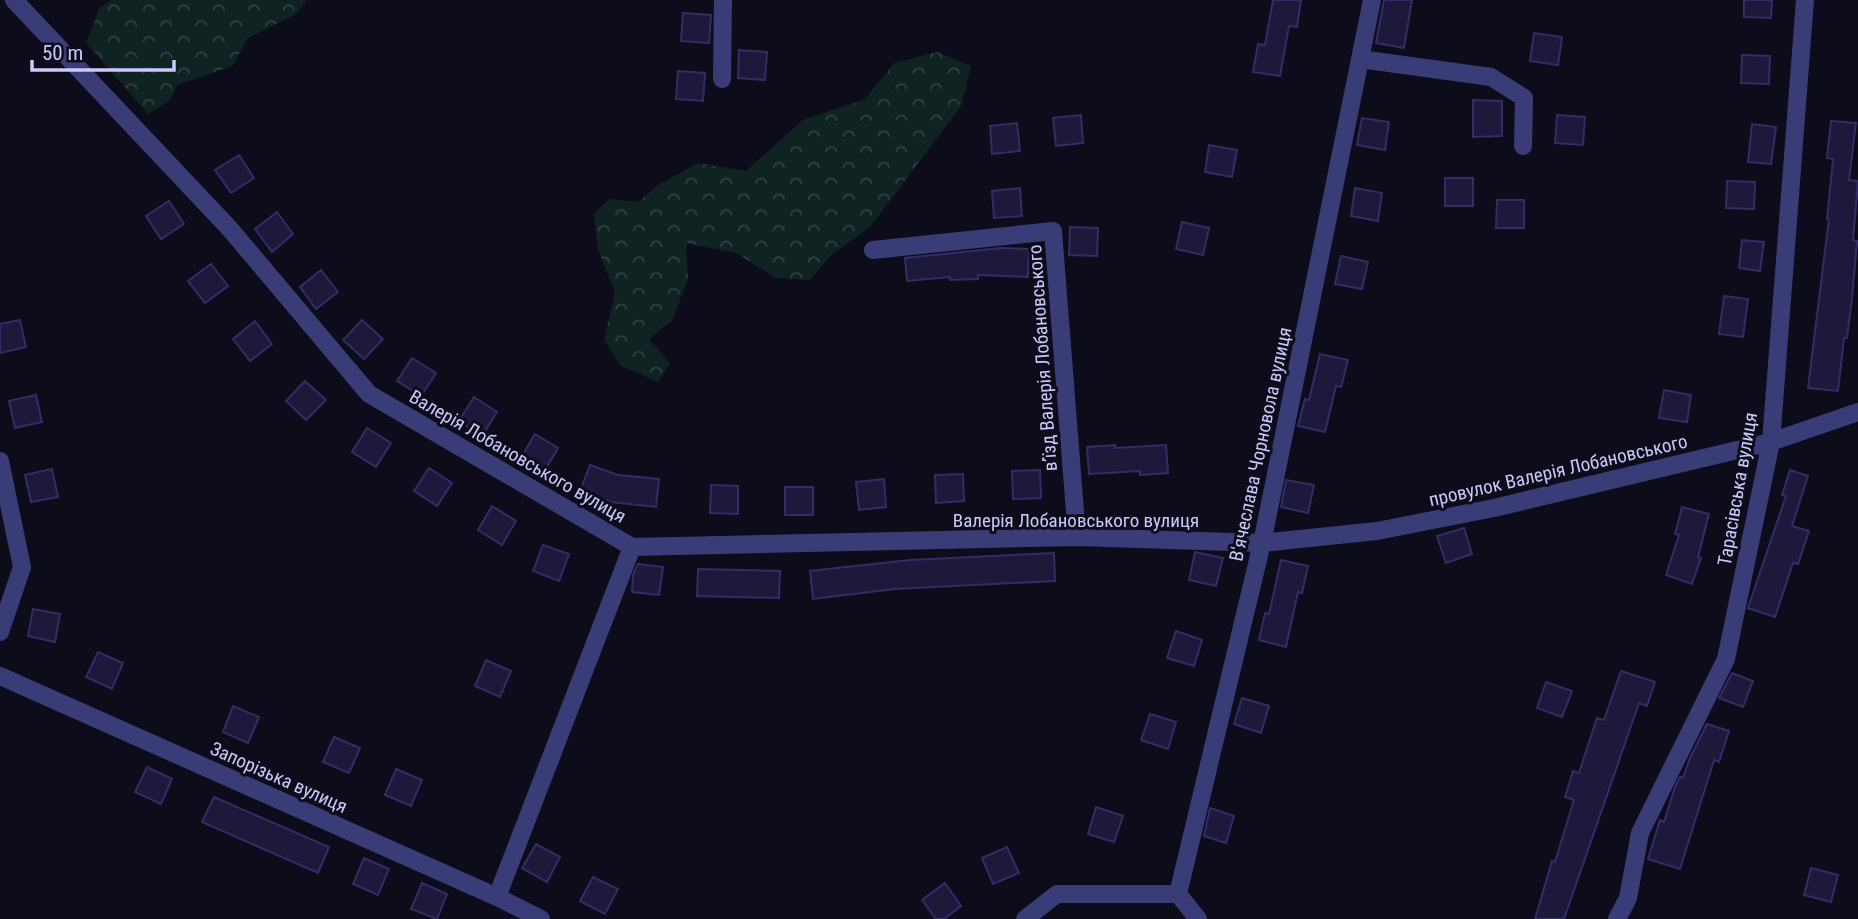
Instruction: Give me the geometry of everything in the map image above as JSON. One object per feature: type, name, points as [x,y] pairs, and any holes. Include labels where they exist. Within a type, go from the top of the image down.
[{"type":"street","name":"Валерія Лобановського вулиця","points":[[14,0],[230,229],[369,394],[632,547],[1077,537],[1262,543]]},
{"type":"street","points":[[722,79],[723,0]]},
{"type":"street","name":"В'ячеслава Чорновола вулиця","points":[[1178,894],[1262,543],[1372,0]]},
{"type":"street","name":"Тарасівська вулиця","points":[[1617,919],[1628,898],[1640,833],[1726,659],[1771,442],[1805,0]]},
{"type":"street","points":[[1360,59],[1491,77],[1524,98],[1523,146]]},
{"type":"street","name":"в’їзд Валерія Лобановського","points":[[873,250],[1054,232],[1077,537]]},
{"type":"street","name":"провулок Валерія Лобановського","points":[[1262,543],[1377,531],[1494,508],[1771,442],[1858,412]]},
{"type":"street","points":[[0,461],[22,567],[0,632]]},
{"type":"street","points":[[497,897],[632,547]]},
{"type":"street","name":"Запорізька вулиця","points":[[0,676],[541,919]]},
{"type":"street","points":[[1025,919],[1057,894],[1178,894],[1198,919]]},
{"type":"green space","points":[[112,0],[307,0],[296,14],[248,38],[232,66],[177,85],[170,100],[148,114],[86,43],[100,7]]},
{"type":"green space","points":[[938,52],[971,66],[961,106],[870,227],[831,255],[810,280],[776,278],[736,253],[686,243],[688,278],[673,319],[649,339],[670,363],[658,382],[621,366],[604,340],[615,292],[598,250],[594,214],[609,199],[638,202],[657,186],[698,163],[746,171],[803,120],[865,99],[894,63]]},
{"type":"building","points":[[1273,0],[1301,0],[1297,27],[1289,26],[1280,76],[1253,72],[1258,44],[1265,45]]},
{"type":"building","points":[[1384,0],[1412,0],[1404,48],[1376,43]]},
{"type":"building","points":[[1744,0],[1772,0],[1771,18],[1744,17]]},
{"type":"building","points":[[683,13],[711,15],[709,43],[681,41]]},
{"type":"building","points":[[1534,33],[1562,37],[1558,65],[1530,61]]},
{"type":"building","points":[[739,50],[767,52],[765,80],[738,78]]},
{"type":"building","points":[[1742,55],[1770,56],[1769,84],[1741,83]]},
{"type":"building","points":[[678,71],[705,73],[703,101],[676,99]]},
{"type":"building","points":[[1473,100],[1502,101],[1502,136],[1473,137]]},
{"type":"building","points":[[1081,115],[1083,143],[1056,146],[1053,118]]},
{"type":"building","points":[[1557,115],[1585,117],[1583,145],[1555,143]]},
{"type":"building","points":[[1362,118],[1389,122],[1385,150],[1357,145]]},
{"type":"building","points":[[1831,121],[1856,123],[1849,180],[1858,181],[1852,298],[1838,391],[1808,388],[1829,219],[1833,159],[1827,158]]},
{"type":"building","points":[[1017,123],[1020,151],[992,154],[990,126]]},
{"type":"building","points":[[1752,124],[1776,127],[1771,164],[1748,162]]},
{"type":"building","points":[[1209,145],[1237,150],[1232,177],[1205,172]]},
{"type":"building","points":[[239,155],[254,178],[231,193],[215,170]]},
{"type":"building","points":[[1445,178],[1473,178],[1473,206],[1445,206]]},
{"type":"building","points":[[1727,181],[1755,182],[1754,209],[1726,208]]},
{"type":"building","points":[[1020,188],[1022,216],[994,218],[992,191]]},
{"type":"building","points":[[1355,188],[1382,193],[1378,221],[1351,216]]},
{"type":"building","points":[[1497,200],[1524,200],[1524,228],[1496,228]]},
{"type":"building","points":[[169,201],[184,224],[161,239],[146,216]]},
{"type":"building","points":[[277,212],[293,234],[272,252],[255,229]]},
{"type":"building","points":[[1182,222],[1209,228],[1203,255],[1176,249]]},
{"type":"building","points":[[1070,227],[1098,228],[1097,256],[1069,255]]},
{"type":"building","points":[[1742,240],[1764,242],[1760,271],[1739,268]]},
{"type":"building","points":[[1001,248],[1029,249],[1028,277],[978,275],[978,279],[950,280],[950,277],[907,281],[905,258]]},
{"type":"building","points":[[1341,256],[1368,262],[1362,289],[1335,284]]},
{"type":"building","points":[[211,264],[228,286],[205,303],[188,281]]},
{"type":"building","points":[[321,270],[338,292],[316,309],[300,287]]},
{"type":"building","points":[[1724,296],[1748,299],[1743,337],[1719,334]]},
{"type":"building","points":[[20,320],[26,347],[0,353],[0,324]]},
{"type":"building","points":[[362,320],[383,339],[364,359],[343,340]]},
{"type":"building","points":[[255,321],[272,344],[250,361],[233,339]]},
{"type":"building","points":[[1320,354],[1348,360],[1341,387],[1336,386],[1325,432],[1298,426],[1305,399],[1309,400]]},
{"type":"building","points":[[412,358],[436,373],[421,396],[397,381]]},
{"type":"building","points":[[305,381],[326,400],[306,420],[286,401]]},
{"type":"building","points":[[1664,390],[1691,395],[1687,422],[1659,418]]},
{"type":"building","points":[[36,395],[42,422],[15,428],[9,401]]},
{"type":"building","points":[[474,397],[497,412],[482,436],[459,421]]},
{"type":"building","points":[[367,428],[391,443],[376,467],[352,452]]},
{"type":"building","points":[[535,434],[558,448],[544,472],[521,458]]},
{"type":"building","points":[[1115,445],[1115,448],[1166,445],[1168,473],[1140,475],[1140,471],[1089,474],[1087,447]]},
{"type":"building","points":[[590,465],[618,475],[659,479],[656,507],[611,502],[580,491]]},
{"type":"building","points":[[429,468],[452,483],[437,506],[414,491]]},
{"type":"building","points":[[52,469],[58,497],[31,502],[25,475]]},
{"type":"building","points":[[1040,470],[1041,498],[1013,499],[1012,471]]},
{"type":"building","points":[[1790,470],[1808,476],[1792,526],[1809,531],[1798,564],[1793,563],[1775,617],[1748,608],[1786,496],[1782,495]]},
{"type":"building","points":[[963,474],[964,501],[936,503],[935,475]]},
{"type":"building","points":[[884,479],[886,507],[859,510],[856,482]]},
{"type":"building","points":[[1286,480],[1314,485],[1308,513],[1281,507]]},
{"type":"building","points":[[711,485],[738,486],[738,514],[710,513]]},
{"type":"building","points":[[785,487],[813,487],[813,515],[785,515]]},
{"type":"building","points":[[492,506],[516,521],[502,545],[478,530]]},
{"type":"building","points":[[1682,507],[1709,514],[1698,557],[1701,558],[1692,584],[1666,575],[1679,535],[1675,534]]},
{"type":"building","points":[[1464,528],[1472,554],[1446,563],[1437,536]]},
{"type":"building","points":[[543,545],[569,554],[559,581],[533,571]]},
{"type":"building","points":[[1195,552],[1223,558],[1216,586],[1189,580]]},
{"type":"building","points":[[1054,553],[1055,581],[895,589],[813,599],[810,571],[910,560]]},
{"type":"building","points":[[1281,560],[1308,566],[1302,593],[1298,592],[1286,647],[1259,640],[1265,613],[1269,614]]},
{"type":"building","points":[[638,564],[663,567],[659,595],[632,592],[633,575]]},
{"type":"building","points":[[698,569],[780,571],[779,598],[697,596]]},
{"type":"building","points":[[33,609],[60,614],[55,642],[28,636]]},
{"type":"building","points":[[1176,631],[1202,640],[1194,666],[1167,658]]},
{"type":"building","points":[[98,652],[123,663],[112,689],[86,677]]},
{"type":"building","points":[[486,660],[511,671],[500,697],[475,686]]},
{"type":"building","points":[[1621,671],[1655,682],[1647,706],[1639,703],[1564,919],[1535,919],[1574,800],[1565,797],[1573,771],[1579,773],[1597,718],[1604,720]]},
{"type":"building","points":[[1732,673],[1753,681],[1743,707],[1719,698]]},
{"type":"building","points":[[1546,682],[1572,691],[1562,717],[1537,708]]},
{"type":"building","points":[[1242,698],[1269,706],[1261,733],[1234,724]]},
{"type":"building","points":[[233,706],[259,717],[248,743],[223,732]]},
{"type":"building","points":[[1150,714],[1176,722],[1168,749],[1141,740]]},
{"type":"building","points":[[1707,724],[1729,731],[1719,762],[1714,760],[1680,869],[1648,859],[1660,820],[1664,822],[1675,787],[1680,777],[1683,778]]},
{"type":"building","points":[[334,737],[360,748],[349,773],[323,762]]},
{"type":"building","points":[[147,767],[172,779],[161,804],[135,792]]},
{"type":"building","points":[[396,769],[422,780],[411,806],[385,795]]},
{"type":"building","points":[[214,797],[329,847],[318,873],[202,822]]},
{"type":"building","points":[[1096,807],[1123,816],[1114,842],[1088,834]]},
{"type":"building","points":[[1210,808],[1234,816],[1226,843],[1204,836]]},
{"type":"building","points":[[536,844],[560,857],[547,882],[522,868]]},
{"type":"building","points":[[1007,847],[1019,873],[993,884],[982,858]]},
{"type":"building","points":[[364,858],[389,869],[378,895],[353,884]]},
{"type":"building","points":[[1811,868],[1838,875],[1831,902],[1804,895]]},
{"type":"building","points":[[593,877],[618,889],[605,914],[580,901]]},
{"type":"building","points":[[422,883],[447,894],[437,919],[411,909]]},
{"type":"building","points":[[945,883],[961,906],[944,919],[936,919],[922,900]]}]
